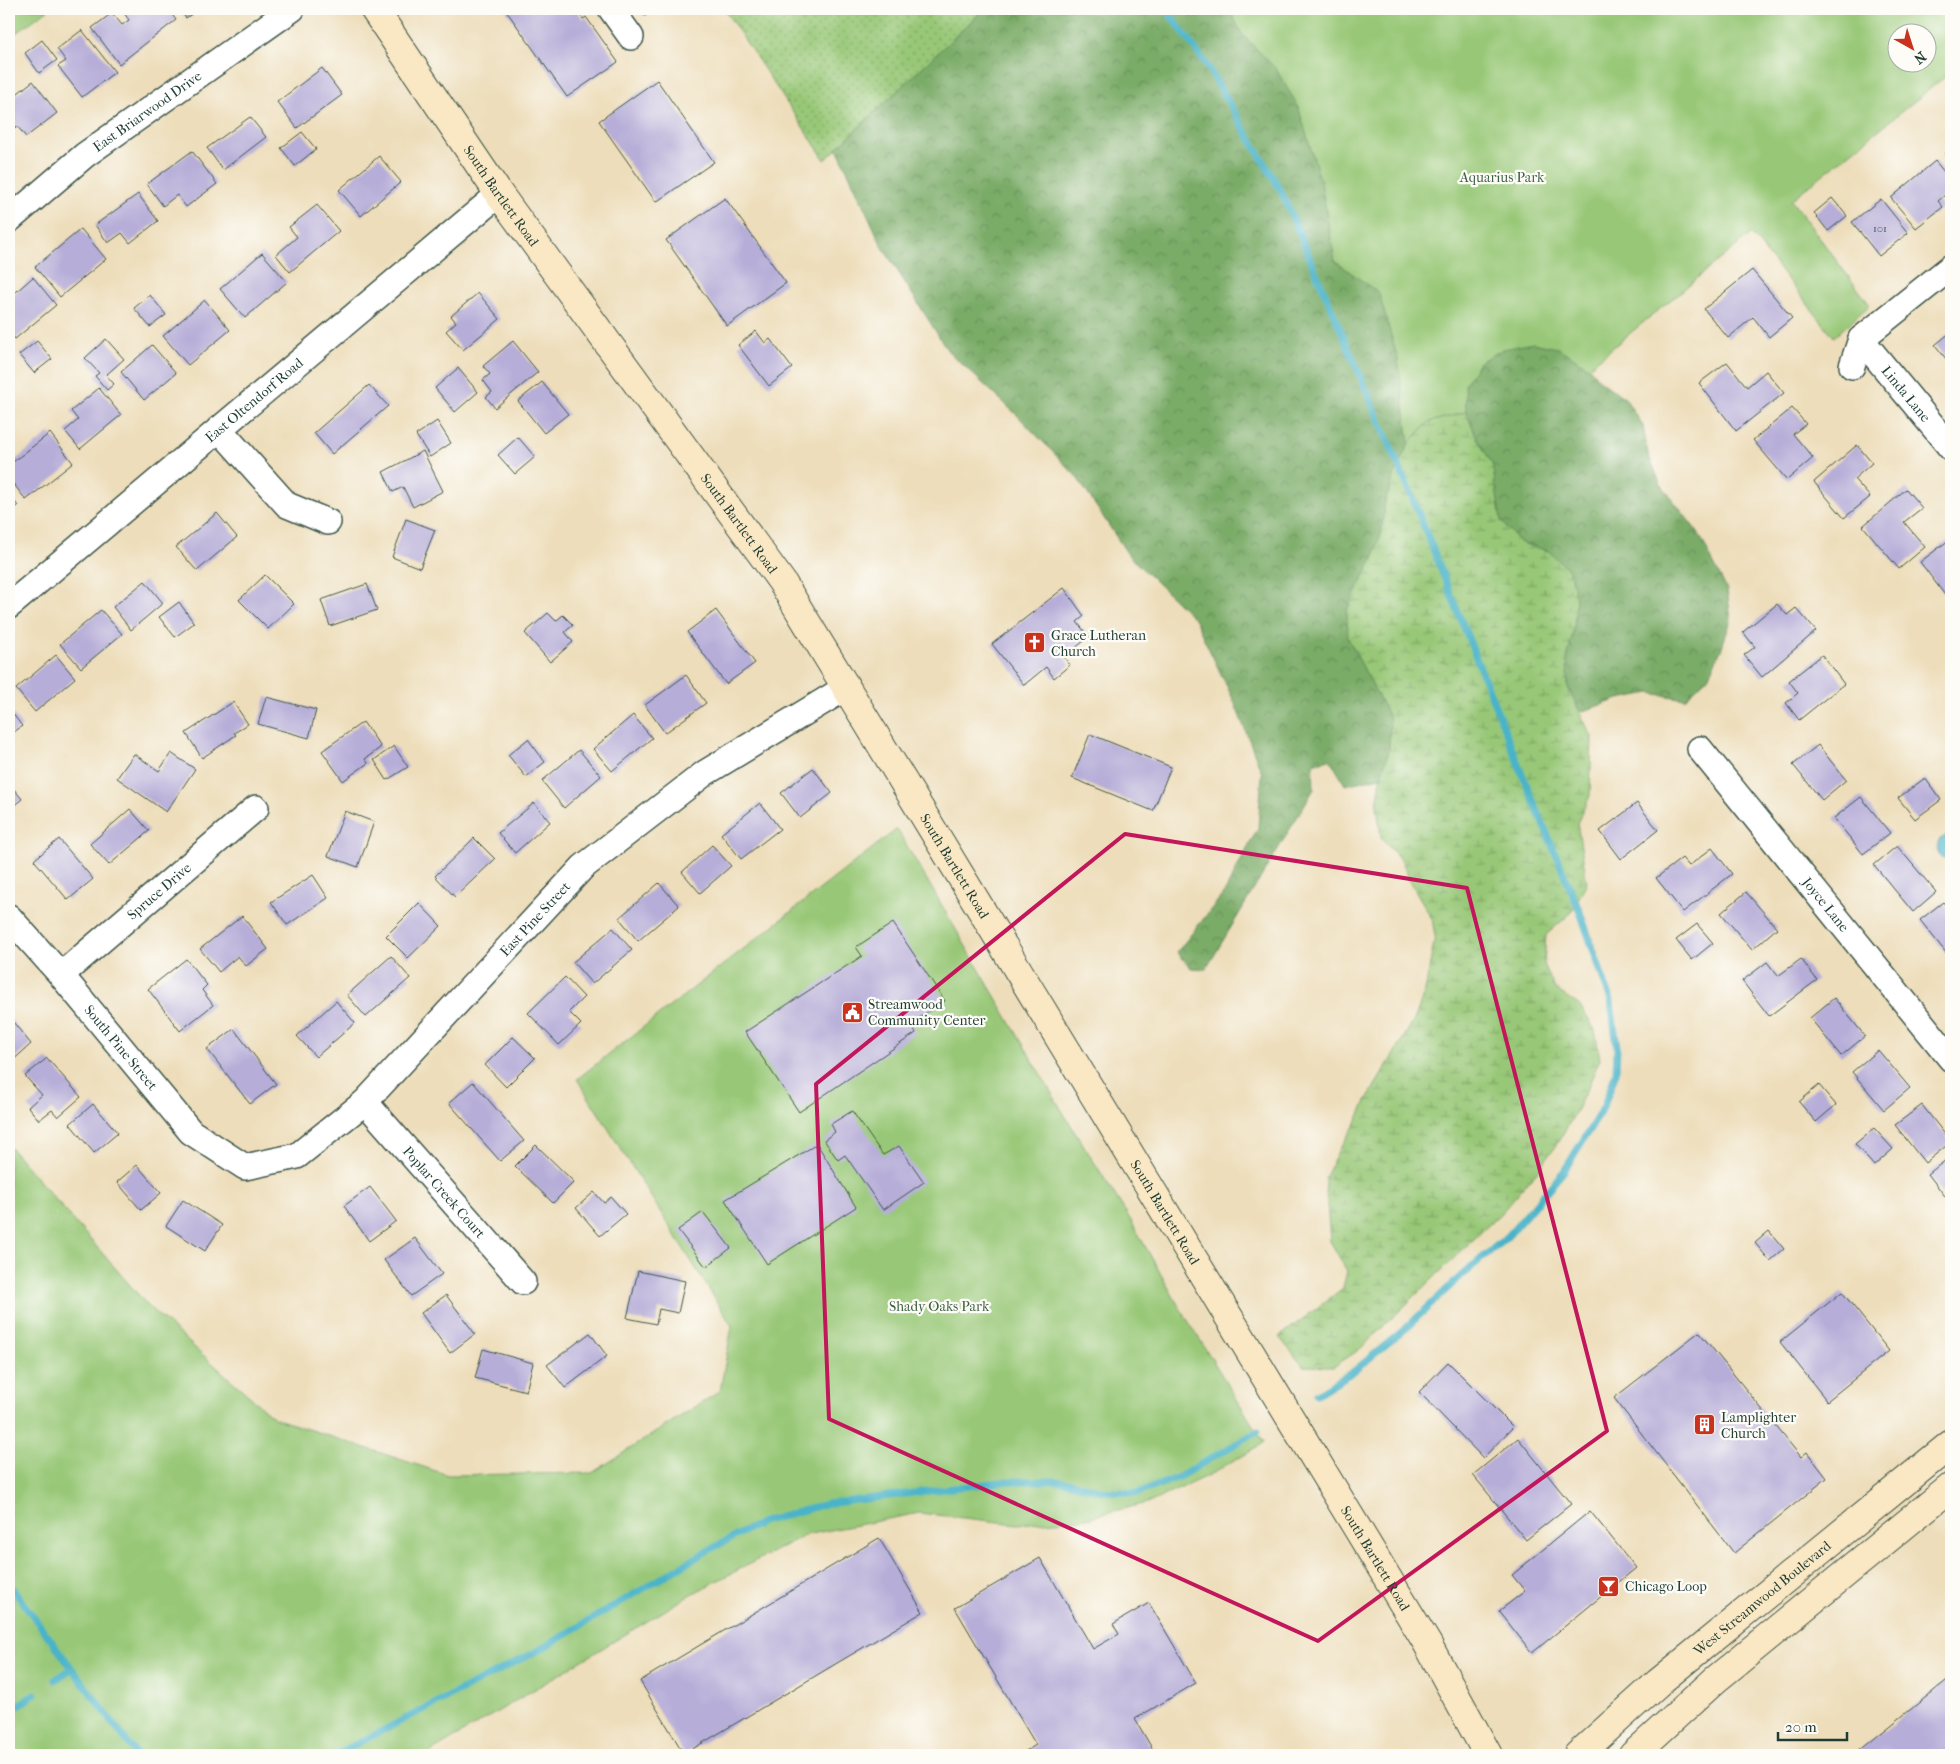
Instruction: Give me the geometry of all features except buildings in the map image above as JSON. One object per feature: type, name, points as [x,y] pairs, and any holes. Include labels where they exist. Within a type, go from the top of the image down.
[{"type":"main road","name":"South Bartlett Road","points":[[374,9],[499,194],[782,582],[1427,1643],[1488,1755]]},
{"type":"main road","name":"West Streamwood Boulevard","points":[[1578,1755],[1658,1682],[1951,1444]]},
{"type":"main road","points":[[1633,1755],[1722,1673],[1951,1487]]},
{"type":"street","name":"East Briarwood Drive","points":[[9,220],[85,155],[292,9]]},
{"type":"street","points":[[612,9],[631,36]]},
{"type":"street","name":"East Oltendorf Road","points":[[9,606],[499,194]]},
{"type":"street","points":[[1852,366],[1861,339],[1951,267]]},
{"type":"street","name":"Linda Lane","points":[[1861,339],[1951,448]]},
{"type":"street","points":[[219,429],[287,505],[328,522]]},
{"type":"street","name":"East Pine Street","points":[[245,1168],[297,1156],[365,1102],[582,867],[705,773],[847,687]]},
{"type":"street","name":"Joyce Lane","points":[[1700,750],[1951,1059]]},
{"type":"street","name":"Spruce Drive","points":[[61,975],[256,808]]},
{"type":"street","name":"South Pine Street","points":[[9,917],[61,975],[191,1132],[245,1168]]},
{"type":"street","name":"Poplar Creek Court","points":[[365,1102],[524,1282]]},
{"type":"highlighted area","points":[[1125,834],[1467,888],[1607,1431],[1318,1641],[829,1419],[816,1084]]},
{"type":"green space","points":[[9,9],[49,9],[9,38]]},
{"type":"green space","points":[[724,9],[984,9],[825,160]]},
{"type":"green space","points":[[984,9],[1229,9],[1242,34],[1276,69],[1298,106],[1321,182],[1335,261],[1379,293],[1398,359],[1409,443],[1395,473],[1385,502],[1382,529],[1373,559],[1347,610],[1348,638],[1390,719],[1389,750],[1381,777],[1345,785],[1330,759],[1313,763],[1314,789],[1206,969],[1191,968],[1177,952],[1224,893],[1258,828],[1262,773],[1233,699],[1194,618],[1129,556],[1076,476],[1017,415],[948,351],[882,246],[837,148]]},
{"type":"green space","name":"Aquarius Park","points":[[1229,9],[1951,9],[1951,72],[1791,200],[1870,305],[1834,337],[1751,234],[1589,367],[1558,348],[1533,343],[1503,349],[1479,362],[1465,384],[1466,412],[1429,422],[1409,443],[1398,359],[1379,293],[1335,261],[1321,182],[1298,106],[1276,69],[1242,34]]},
{"type":"green space","points":[[1533,343],[1559,348],[1583,360],[1600,381],[1625,398],[1643,426],[1648,454],[1660,483],[1699,534],[1727,590],[1731,620],[1721,650],[1708,677],[1685,699],[1650,693],[1619,699],[1580,712],[1568,688],[1567,659],[1574,627],[1576,599],[1548,551],[1521,543],[1501,521],[1492,464],[1477,438],[1466,412],[1465,385],[1479,362],[1503,349]]},
{"type":"green space","points":[[1466,412],[1477,438],[1492,464],[1501,521],[1521,543],[1548,551],[1569,570],[1576,599],[1574,627],[1567,659],[1568,688],[1592,737],[1590,796],[1577,823],[1587,882],[1571,913],[1546,935],[1544,964],[1555,989],[1580,1006],[1595,1030],[1600,1059],[1573,1117],[1558,1142],[1540,1168],[1501,1213],[1359,1350],[1333,1367],[1303,1366],[1279,1337],[1343,1288],[1347,1271],[1330,1241],[1325,1179],[1338,1151],[1356,1123],[1367,1099],[1414,1020],[1425,991],[1435,936],[1432,919],[1410,881],[1402,861],[1381,838],[1377,806],[1381,777],[1389,750],[1390,719],[1348,638],[1347,610],[1373,559],[1382,529],[1385,502],[1395,473],[1409,443],[1429,422]]},
{"type":"green space","name":"Shady Oaks Park","points":[[897,829],[1064,1114],[1130,1219],[1177,1303],[1264,1443],[1209,1475],[1151,1502],[1082,1519],[1017,1524],[919,1513],[805,1535],[692,1594],[426,1755],[9,1755],[9,1146],[149,1307],[274,1418],[448,1475],[592,1473],[720,1391],[732,1326],[577,1079]]},
{"type":"water","points":[[1951,834],[1951,861],[1940,856],[1937,847],[1940,839]]},
{"type":"waterway","points":[[1166,9],[1206,64],[1282,193],[1413,499],[1523,776],[1580,912],[1611,1001],[1617,1047],[1616,1072],[1604,1106],[1564,1171],[1508,1236],[1461,1276],[1405,1329],[1354,1371],[1317,1394]]},
{"type":"waterway","points":[[335,1755],[539,1650],[709,1550],[762,1522],[826,1504],[1008,1481],[1063,1481],[1103,1491],[1138,1493],[1179,1477],[1258,1431]]},
{"type":"waterway","points":[[9,1584],[137,1755]]},
{"type":"waterway","points":[[55,1680],[71,1669]]},
{"type":"waterway","points":[[9,1712],[35,1694]]},
{"type":"place","name":"Grace Lutheran Church","points":[[1035,643]]},
{"type":"place","name":"Streamwood Community Center","points":[[852,1012]]},
{"type":"place","name":"Lamplighter Church","points":[[1705,1425]]},
{"type":"place","name":"Chicago Loop","points":[[1609,1586]]}]
